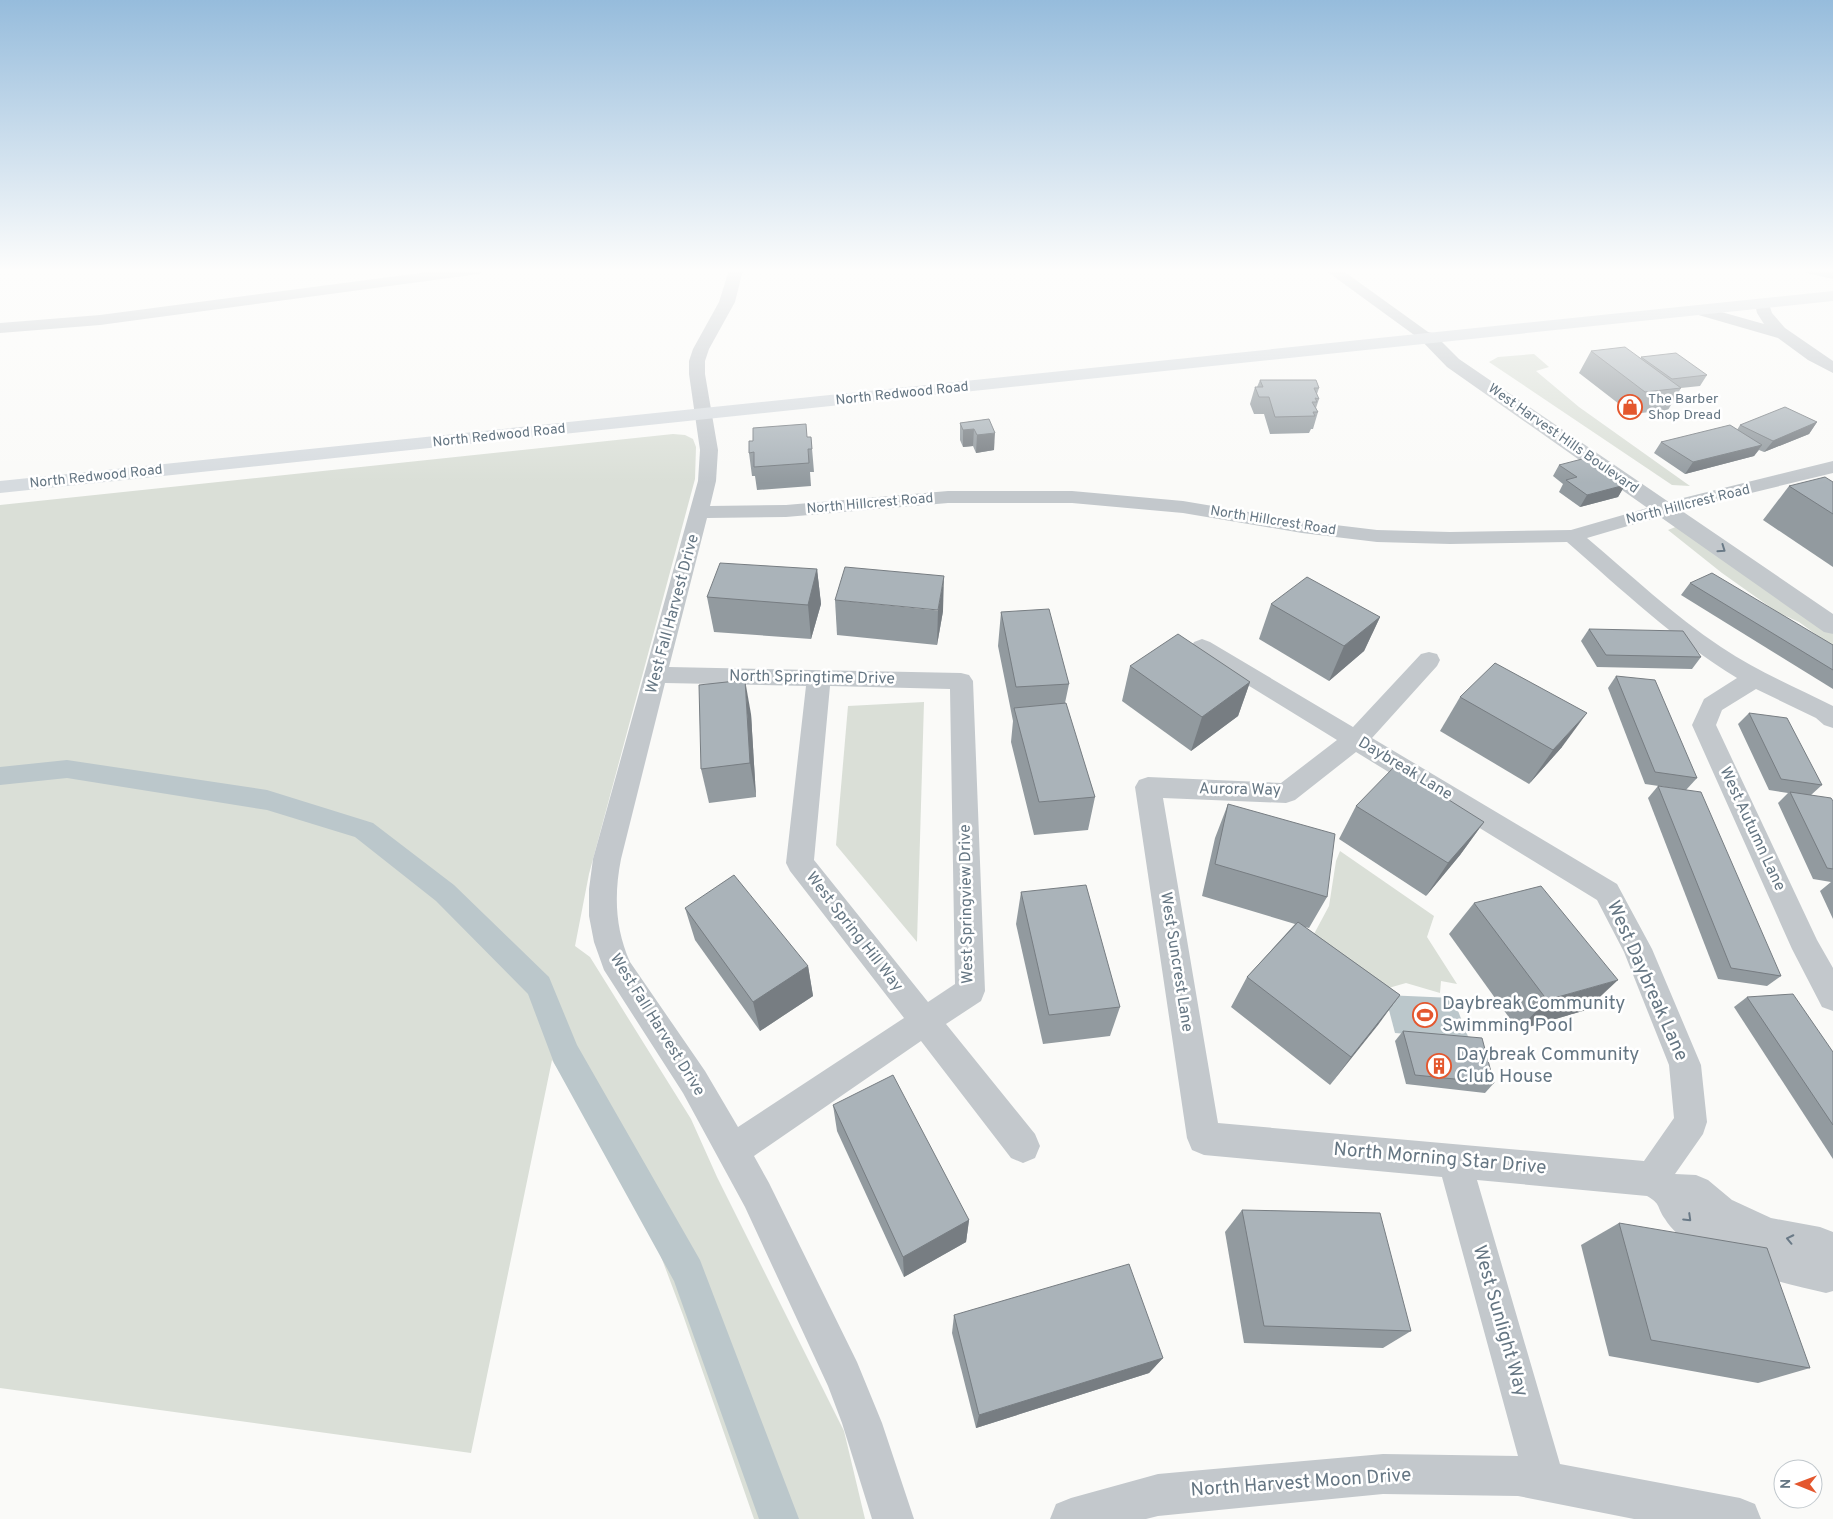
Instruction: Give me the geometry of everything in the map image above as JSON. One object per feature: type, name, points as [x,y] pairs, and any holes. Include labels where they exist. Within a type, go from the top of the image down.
[{"type":"main road","name":"North Redwood Road","points":[[0,487],[1390,341]]},
{"type":"street","name":"West Fall Harvest Drive","points":[[705,341],[697,361],[697,374],[708,450],[705,490],[607,859],[602,882],[601,906],[610,950],[619,970],[694,1082],[733,1150],[785,1252],[843,1376],[862,1423],[893,1519]]},
{"type":"street","name":"West Harvest Hills Boulevard","points":[[1431,341],[1453,363],[1833,607]]},
{"type":"street","points":[[1792,341],[1833,368]]},
{"type":"street","name":"North Hillcrest Road","points":[[705,512],[786,511],[948,497],[1072,497],[1183,507],[1302,527],[1377,536],[1450,538],[1572,536],[1673,506],[1833,467]]},
{"type":"street","name":"West Harvest Hills Boulevard","points":[[1673,506],[1833,626]]},
{"type":"street","points":[[1572,536],[1674,624],[1754,679],[1824,712],[1833,719]]},
{"type":"street","name":"Daybreak Lane","points":[[1202,647],[1607,892]]},
{"type":"street","name":"Aurora Way","points":[[1148,787],[1286,793],[1355,740],[1429,660]]},
{"type":"street","name":"North Springtime Drive","points":[[664,675],[961,681]]},
{"type":"street","name":"West Spring Hill Way","points":[[819,678],[800,863],[1023,1146]]},
{"type":"street","name":"West Autumn Lane","points":[[1754,679],[1712,705],[1704,725],[1807,949],[1833,997]]},
{"type":"street","name":"West Springview Drive","points":[[733,1150],[970,991],[961,681]]},
{"type":"street","name":"West Suncrest Lane","points":[[1148,787],[1204,1138]]},
{"type":"street","name":"West Daybreak Lane","points":[[1607,892],[1637,949],[1685,1065],[1691,1122],[1662,1185]]},
{"type":"street","name":"North Morning Star Drive","points":[[1204,1138],[1455,1161],[1662,1185],[1696,1192],[1720,1212],[1745,1224],[1770,1235],[1820,1245],[1833,1257]]},
{"type":"street","name":"West Sunlight Way","points":[[1455,1161],[1545,1481]]},
{"type":"street","points":[[1662,1185],[1678,1207],[1704,1233],[1772,1263],[1826,1275],[1833,1273]]},
{"type":"street","name":"North Harvest Moon Drive","points":[[1071,1519],[1158,1495],[1383,1474],[1518,1476],[1740,1519]]},
{"type":"shaded area","points":[[1534,354],[1549,367],[1536,371],[1579,407],[1690,486],[1672,485],[1489,362],[1498,357]]},
{"type":"shaded area","points":[[673,434],[685,435],[693,439],[696,447],[695,479],[589,874],[575,946],[590,957],[691,1119],[717,1177],[844,1431],[865,1519],[754,1519],[683,1315],[654,1238],[593,1123],[552,1060],[471,1453],[0,1388],[0,505]]},
{"type":"shaded area","points":[[1678,526],[1833,634],[1833,647],[1799,622],[1777,612],[1722,573],[1668,530]]},
{"type":"shaded area","points":[[924,702],[917,942],[836,845],[848,706]]},
{"type":"shaded area","points":[[1340,851],[1434,916],[1427,937],[1457,984],[1441,981],[1440,993],[1406,983],[1378,991],[1314,934],[1329,906],[1336,861]]},
{"type":"shaded area","name":"Daybreak Community Swimming Pool","points":[[1385,995],[1453,998],[1469,1039],[1395,1033]]},
{"type":"building","points":[[1625,347],[1681,388],[1645,392],[1591,351]]},
{"type":"building","points":[[1676,353],[1707,375],[1672,379],[1641,357]]},
{"type":"building","points":[[1260,380],[1316,380],[1319,388],[1314,388],[1319,399],[1315,398],[1317,402],[1312,402],[1318,412],[1313,412],[1315,416],[1275,417],[1269,397],[1259,397],[1255,387],[1263,387]]},
{"type":"building","points":[[1785,407],[1817,422],[1773,441],[1740,425]]},
{"type":"building","points":[[989,419],[995,433],[977,435],[974,429],[963,430],[960,423]]},
{"type":"building","points":[[806,424],[807,437],[811,437],[812,449],[808,449],[809,463],[754,467],[754,452],[749,453],[749,441],[753,441],[753,428]]},
{"type":"building","points":[[1730,425],[1762,445],[1693,462],[1661,442]]},
{"type":"building","points":[[1586,458],[1625,485],[1587,495],[1566,480],[1577,477],[1559,465]]},
{"type":"building","points":[[1825,477],[1833,482],[1833,514],[1789,486]]},
{"type":"building","points":[[720,563],[817,569],[808,605],[707,597]]},
{"type":"building","points":[[845,567],[944,576],[938,610],[835,600]]},
{"type":"building","points":[[1712,573],[1833,645],[1833,670],[1690,583]]},
{"type":"building","points":[[1307,577],[1380,617],[1344,646],[1271,604]]},
{"type":"building","points":[[1049,609],[1069,684],[1016,687],[1001,612]]},
{"type":"building","points":[[1589,629],[1683,631],[1701,657],[1606,655]]},
{"type":"building","points":[[1178,634],[1250,682],[1202,717],[1130,666]]},
{"type":"building","points":[[1495,663],[1587,713],[1553,750],[1460,697]]},
{"type":"building","points":[[1616,676],[1655,680],[1697,778],[1655,772]]},
{"type":"building","points":[[745,680],[750,763],[701,769],[699,685]]},
{"type":"building","points":[[1066,703],[1095,797],[1039,802],[1014,708]]},
{"type":"building","points":[[1749,713],[1787,718],[1822,785],[1781,779]]},
{"type":"building","points":[[1395,766],[1484,822],[1448,863],[1356,806]]},
{"type":"building","points":[[1658,786],[1701,792],[1781,976],[1731,968]]},
{"type":"building","points":[[1790,792],[1831,798],[1833,801],[1833,869],[1827,868]]},
{"type":"building","points":[[1228,804],[1335,834],[1327,897],[1215,864]]},
{"type":"building","points":[[734,875],[808,966],[753,1002],[685,908]]},
{"type":"building","points":[[1086,885],[1120,1007],[1049,1015],[1021,892]]},
{"type":"building","points":[[1541,886],[1618,980],[1547,1000],[1474,903]]},
{"type":"building","points":[[1298,922],[1400,995],[1351,1057],[1247,977]]},
{"type":"building","points":[[1793,994],[1833,1052],[1833,1125],[1747,997]]},
{"type":"building","name":"Daybreak Community Club House","points":[[1403,1031],[1482,1038],[1494,1083],[1415,1075]]},
{"type":"building","points":[[893,1075],[969,1220],[903,1257],[833,1105]]},
{"type":"building","points":[[1242,1210],[1380,1213],[1411,1331],[1264,1326]]},
{"type":"building","points":[[1619,1223],[1767,1248],[1810,1368],[1651,1340]]},
{"type":"building","points":[[1129,1264],[1163,1358],[979,1415],[954,1315]]},
{"type":"waterway","points":[[0,776],[67,769],[267,800],[364,830],[445,893],[539,986],[565,1053],[688,1272],[779,1519]]},
{"type":"place","name":"The Barber Shop Dread","points":[[1630,407]]},
{"type":"place","name":"Daybreak Community Swimming Pool","points":[[1425,1015]]},
{"type":"place","name":"Daybreak Community Club House","points":[[1439,1066]]}]
